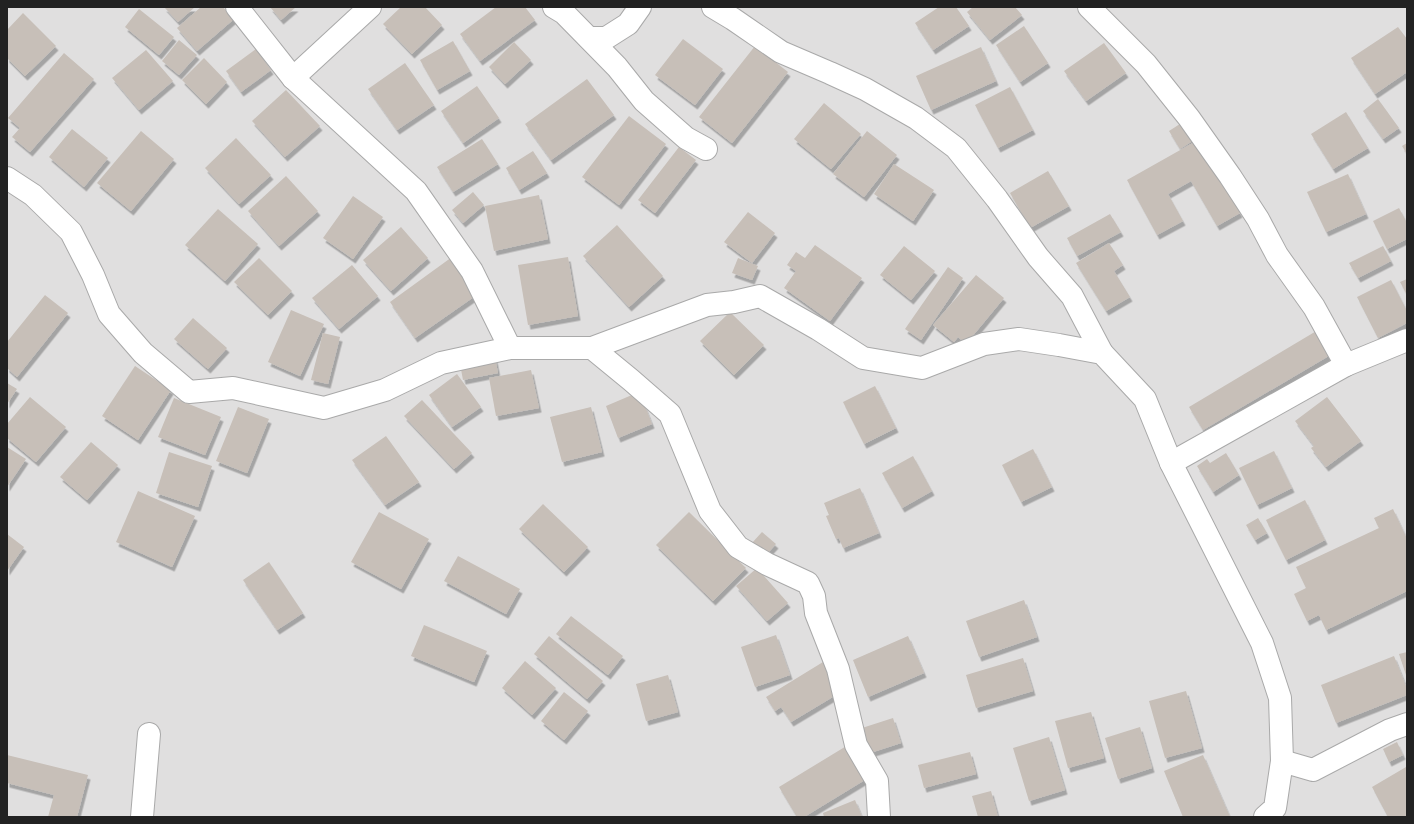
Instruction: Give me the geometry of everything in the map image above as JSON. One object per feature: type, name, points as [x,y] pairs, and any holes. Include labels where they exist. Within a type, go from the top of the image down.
[{"type":"street","points":[[237,7],[293,78],[416,191],[472,271],[510,348]]},
{"type":"street","points":[[293,78],[370,7]]},
{"type":"street","points":[[554,7],[564,13],[618,67],[644,101],[686,138],[706,150]]},
{"type":"street","points":[[589,38],[606,38],[628,24],[640,7]]},
{"type":"street","points":[[713,7],[781,52],[865,89],[916,118],[956,148],[997,199],[1038,257],[1072,296],[1102,353],[1145,399],[1171,463],[1262,643],[1280,698],[1282,761],[1275,808],[1265,817]]},
{"type":"street","points":[[1089,7],[1146,64],[1189,118],[1230,176],[1258,219],[1277,255],[1314,307],[1346,365]]},
{"type":"street","points":[[7,178],[33,195],[71,232],[93,275],[109,314],[143,353],[189,392],[233,388],[324,408],[385,390],[441,362],[510,348],[592,348],[707,305],[734,302],[760,296],[818,329],[863,358],[922,368],[984,344],[1019,339],[1102,353]]},
{"type":"street","points":[[1171,463],[1346,365],[1407,340]]},
{"type":"street","points":[[592,348],[670,414],[710,511],[738,547],[767,564],[808,584],[814,596],[816,613],[838,670],[856,745],[877,781],[879,817]]},
{"type":"street","points":[[1282,761],[1313,770],[1390,730],[1407,724]]},
{"type":"street","points":[[142,817],[149,734]]},
{"type":"shaded area","points":[[7,7],[1407,7],[1407,817],[7,817]]},
{"type":"building","points":[[164,7],[195,7],[178,22]]},
{"type":"building","points":[[201,7],[223,7],[234,19],[197,51],[177,28]]},
{"type":"building","points":[[270,7],[296,7],[281,20]]},
{"type":"building","points":[[401,7],[425,7],[442,25],[412,54],[383,24]]},
{"type":"building","points":[[496,7],[525,7],[535,20],[480,61],[460,34]]},
{"type":"building","points":[[939,7],[956,7],[969,26],[933,50],[915,23]]},
{"type":"building","points":[[973,7],[1015,7],[1022,15],[990,40],[967,12]]},
{"type":"building","points":[[139,9],[174,37],[159,55],[125,27]]},
{"type":"building","points":[[23,13],[56,46],[25,76],[7,58],[7,30]]},
{"type":"building","points":[[1024,26],[1048,63],[1020,82],[996,45]]},
{"type":"building","points":[[1398,27],[1407,39],[1407,72],[1375,94],[1351,58]]},
{"type":"building","points":[[683,39],[723,69],[695,105],[655,75]]},
{"type":"building","points":[[179,40],[197,55],[179,75],[162,61]]},
{"type":"building","points":[[453,41],[470,71],[437,90],[420,60]]},
{"type":"building","points":[[514,42],[531,60],[505,84],[489,67]]},
{"type":"building","points":[[1104,43],[1126,73],[1086,101],[1064,71]]},
{"type":"building","points":[[755,46],[788,72],[732,143],[699,117]]},
{"type":"building","points":[[981,47],[996,81],[931,110],[916,76]]},
{"type":"building","points":[[256,49],[271,70],[241,92],[226,71]]},
{"type":"building","points":[[146,50],[173,81],[139,110],[112,78]]},
{"type":"building","points":[[64,53],[94,79],[30,152],[12,137],[20,128],[8,118]]},
{"type":"building","points":[[204,58],[227,82],[206,104],[182,80]]},
{"type":"building","points":[[405,63],[434,105],[397,130],[368,89]]},
{"type":"building","points":[[587,79],[614,115],[551,160],[525,124]]},
{"type":"building","points":[[477,86],[499,118],[463,143],[441,111]]},
{"type":"building","points":[[1010,87],[1033,130],[998,148],[975,105]]},
{"type":"building","points":[[286,90],[320,126],[285,157],[252,121]]},
{"type":"building","points":[[1378,99],[1399,128],[1383,139],[1363,111]]},
{"type":"building","points":[[824,103],[861,134],[831,169],[794,139]]},
{"type":"building","points":[[1346,112],[1368,148],[1333,169],[1311,134]]},
{"type":"building","points":[[629,116],[666,144],[619,205],[582,177]]},
{"type":"building","points":[[1183,122],[1194,140],[1180,149],[1169,131]]},
{"type":"building","points":[[72,129],[108,158],[84,187],[49,157]]},
{"type":"building","points":[[141,131],[174,159],[131,211],[97,183]]},
{"type":"building","points":[[867,131],[897,155],[864,197],[833,174]]},
{"type":"building","points":[[236,138],[271,175],[239,204],[205,168]]},
{"type":"building","points":[[482,139],[498,164],[453,192],[437,167]]},
{"type":"building","points":[[1198,140],[1240,213],[1217,226],[1191,181],[1168,194],[1183,221],[1157,235],[1127,180]]},
{"type":"building","points":[[1407,143],[1407,154],[1402,146]]},
{"type":"building","points":[[679,147],[696,160],[655,213],[638,200]]},
{"type":"building","points":[[533,151],[547,173],[519,190],[506,168]]},
{"type":"building","points":[[894,164],[934,190],[913,221],[874,194]]},
{"type":"building","points":[[1048,171],[1069,206],[1030,228],[1010,193]]},
{"type":"building","points":[[1348,174],[1366,214],[1326,232],[1307,192]]},
{"type":"building","points":[[286,176],[318,211],[279,246],[248,211]]},
{"type":"building","points":[[473,192],[484,205],[463,223],[452,210]]},
{"type":"building","points":[[539,195],[548,239],[494,251],[485,206]]},
{"type":"building","points":[[353,196],[383,217],[353,259],[323,238]]},
{"type":"building","points":[[1399,208],[1407,223],[1407,239],[1387,249],[1373,221]]},
{"type":"building","points":[[218,209],[258,244],[225,281],[185,245]]},
{"type":"building","points":[[748,212],[775,233],[752,263],[724,242]]},
{"type":"building","points":[[1110,214],[1121,232],[1077,256],[1067,238]]},
{"type":"building","points":[[617,225],[663,276],[629,307],[583,256]]},
{"type":"building","points":[[401,227],[428,258],[391,291],[363,260]]},
{"type":"building","points":[[1109,243],[1123,265],[1114,271],[1130,297],[1106,311],[1076,263]]},
{"type":"building","points":[[815,245],[862,278],[830,321],[784,288],[796,271],[787,265],[796,252],[805,258]]},
{"type":"building","points":[[904,246],[935,271],[911,300],[880,275]]},
{"type":"building","points":[[1383,246],[1391,261],[1358,278],[1349,263]]},
{"type":"building","points":[[452,257],[478,294],[415,338],[390,302]]},
{"type":"building","points":[[568,257],[578,316],[528,325],[518,265]]},
{"type":"building","points":[[259,258],[292,291],[268,315],[234,282]]},
{"type":"building","points":[[738,258],[758,266],[752,280],[732,273]]},
{"type":"building","points":[[352,265],[378,296],[339,329],[312,298]]},
{"type":"building","points":[[948,267],[963,278],[921,340],[905,329]]},
{"type":"building","points":[[976,275],[1004,298],[966,344],[958,337],[954,342],[933,325]]},
{"type":"building","points":[[1407,279],[1407,295],[1400,282]]},
{"type":"building","points":[[1391,280],[1407,311],[1407,323],[1378,338],[1357,297]]},
{"type":"building","points":[[45,295],[68,313],[17,377],[7,368],[7,342]]},
{"type":"building","points":[[291,310],[324,324],[300,376],[268,362]]},
{"type":"building","points":[[730,312],[764,345],[734,375],[700,341]]},
{"type":"building","points":[[193,318],[227,348],[208,369],[174,339]]},
{"type":"building","points":[[1318,330],[1332,354],[1203,430],[1189,407]]},
{"type":"building","points":[[323,333],[340,337],[328,384],[311,380]]},
{"type":"building","points":[[495,358],[498,373],[463,380],[460,364]]},
{"type":"building","points":[[135,366],[171,390],[138,440],[102,416]]},
{"type":"building","points":[[531,370],[539,408],[496,416],[489,378]]},
{"type":"building","points":[[457,374],[481,407],[452,427],[429,395]]},
{"type":"building","points":[[7,383],[17,389],[7,404]]},
{"type":"building","points":[[875,386],[896,428],[864,444],[843,402]]},
{"type":"building","points":[[639,392],[652,424],[618,438],[606,406]]},
{"type":"building","points":[[30,397],[66,427],[36,462],[7,438],[7,424]]},
{"type":"building","points":[[1327,397],[1361,441],[1326,467],[1311,448],[1314,446],[1295,421]]},
{"type":"building","points":[[174,398],[221,417],[205,455],[158,437]]},
{"type":"building","points":[[422,400],[472,453],[454,469],[404,416]]},
{"type":"building","points":[[238,407],[269,419],[247,473],[216,461]]},
{"type":"building","points":[[591,407],[602,452],[562,462],[550,417]]},
{"type":"building","points":[[386,436],[419,482],[385,505],[352,460]]},
{"type":"building","points":[[91,442],[118,465],[87,500],[60,477]]},
{"type":"building","points":[[7,447],[26,459],[7,487]]},
{"type":"building","points":[[1033,449],[1052,487],[1021,502],[1002,465]]},
{"type":"building","points":[[1274,451],[1292,488],[1257,505],[1239,468]]},
{"type":"building","points":[[169,452],[212,466],[198,507],[156,493]]},
{"type":"building","points":[[1226,453],[1239,475],[1213,492],[1197,466],[1207,459],[1210,463]]},
{"type":"building","points":[[913,456],[932,491],[902,508],[882,473]]},
{"type":"building","points":[[860,488],[879,533],[843,548],[839,538],[836,539],[826,516],[829,515],[824,503]]},
{"type":"building","points":[[138,491],[195,516],[172,567],[116,542]]},
{"type":"building","points":[[1305,500],[1325,540],[1286,560],[1266,520]]},
{"type":"building","points":[[543,504],[588,547],[564,572],[519,529]]},
{"type":"building","points":[[1393,509],[1407,539],[1407,591],[1326,630],[1319,615],[1307,621],[1294,594],[1306,588],[1296,567],[1379,528],[1374,518]]},
{"type":"building","points":[[379,512],[429,539],[401,589],[351,562]]},
{"type":"building","points":[[689,512],[746,568],[713,601],[656,545]]},
{"type":"building","points":[[1258,518],[1267,533],[1255,540],[1246,525]]},
{"type":"building","points":[[762,532],[776,544],[765,556],[751,544]]},
{"type":"building","points":[[7,534],[24,547],[7,571]]},
{"type":"building","points":[[458,556],[520,589],[506,614],[444,581]]},
{"type":"building","points":[[269,562],[303,613],[277,630],[243,580]]},
{"type":"building","points":[[757,568],[788,603],[767,621],[736,586]]},
{"type":"building","points":[[1024,600],[1037,637],[979,657],[966,621]]},
{"type":"building","points":[[571,616],[623,656],[608,675],[556,634]]},
{"type":"building","points":[[424,625],[487,651],[474,682],[411,656]]},
{"type":"building","points":[[776,635],[790,675],[755,687],[741,647]]},
{"type":"building","points":[[549,636],[603,681],[587,699],[534,654]]},
{"type":"building","points":[[908,636],[924,673],[868,697],[853,660]]},
{"type":"building","points":[[1407,652],[1407,678],[1399,654]]},
{"type":"building","points":[[1394,656],[1407,689],[1407,695],[1336,723],[1321,685]]},
{"type":"building","points":[[1023,658],[1033,691],[976,708],[966,675]]},
{"type":"building","points":[[525,661],[556,688],[532,715],[502,688]]},
{"type":"building","points":[[823,662],[841,692],[791,722],[781,707],[775,711],[766,697]]},
{"type":"building","points":[[668,675],[678,712],[646,721],[636,684]]},
{"type":"building","points":[[1186,691],[1202,748],[1165,758],[1149,701]]},
{"type":"building","points":[[564,692],[588,711],[564,740],[541,721]]},
{"type":"building","points":[[1091,712],[1104,758],[1068,768],[1055,721]]},
{"type":"building","points":[[893,718],[901,743],[870,753],[862,728]]},
{"type":"building","points":[[1140,727],[1152,768],[1118,779],[1105,738]]},
{"type":"building","points":[[1049,737],[1065,790],[1029,801],[1013,748]]},
{"type":"building","points":[[1397,742],[1403,755],[1389,762],[1383,749]]},
{"type":"building","points":[[848,745],[868,778],[804,817],[797,817],[779,787]]},
{"type":"building","points":[[970,752],[976,774],[924,788],[918,765]]},
{"type":"building","points":[[7,755],[88,775],[77,817],[48,817],[54,795],[7,783]]},
{"type":"building","points":[[1203,755],[1230,817],[1183,817],[1164,771]]},
{"type":"building","points":[[1406,767],[1407,817],[1388,817],[1372,787]]},
{"type":"building","points":[[991,791],[998,817],[978,817],[972,796]]},
{"type":"building","points":[[855,800],[862,817],[824,817],[823,813]]}]
